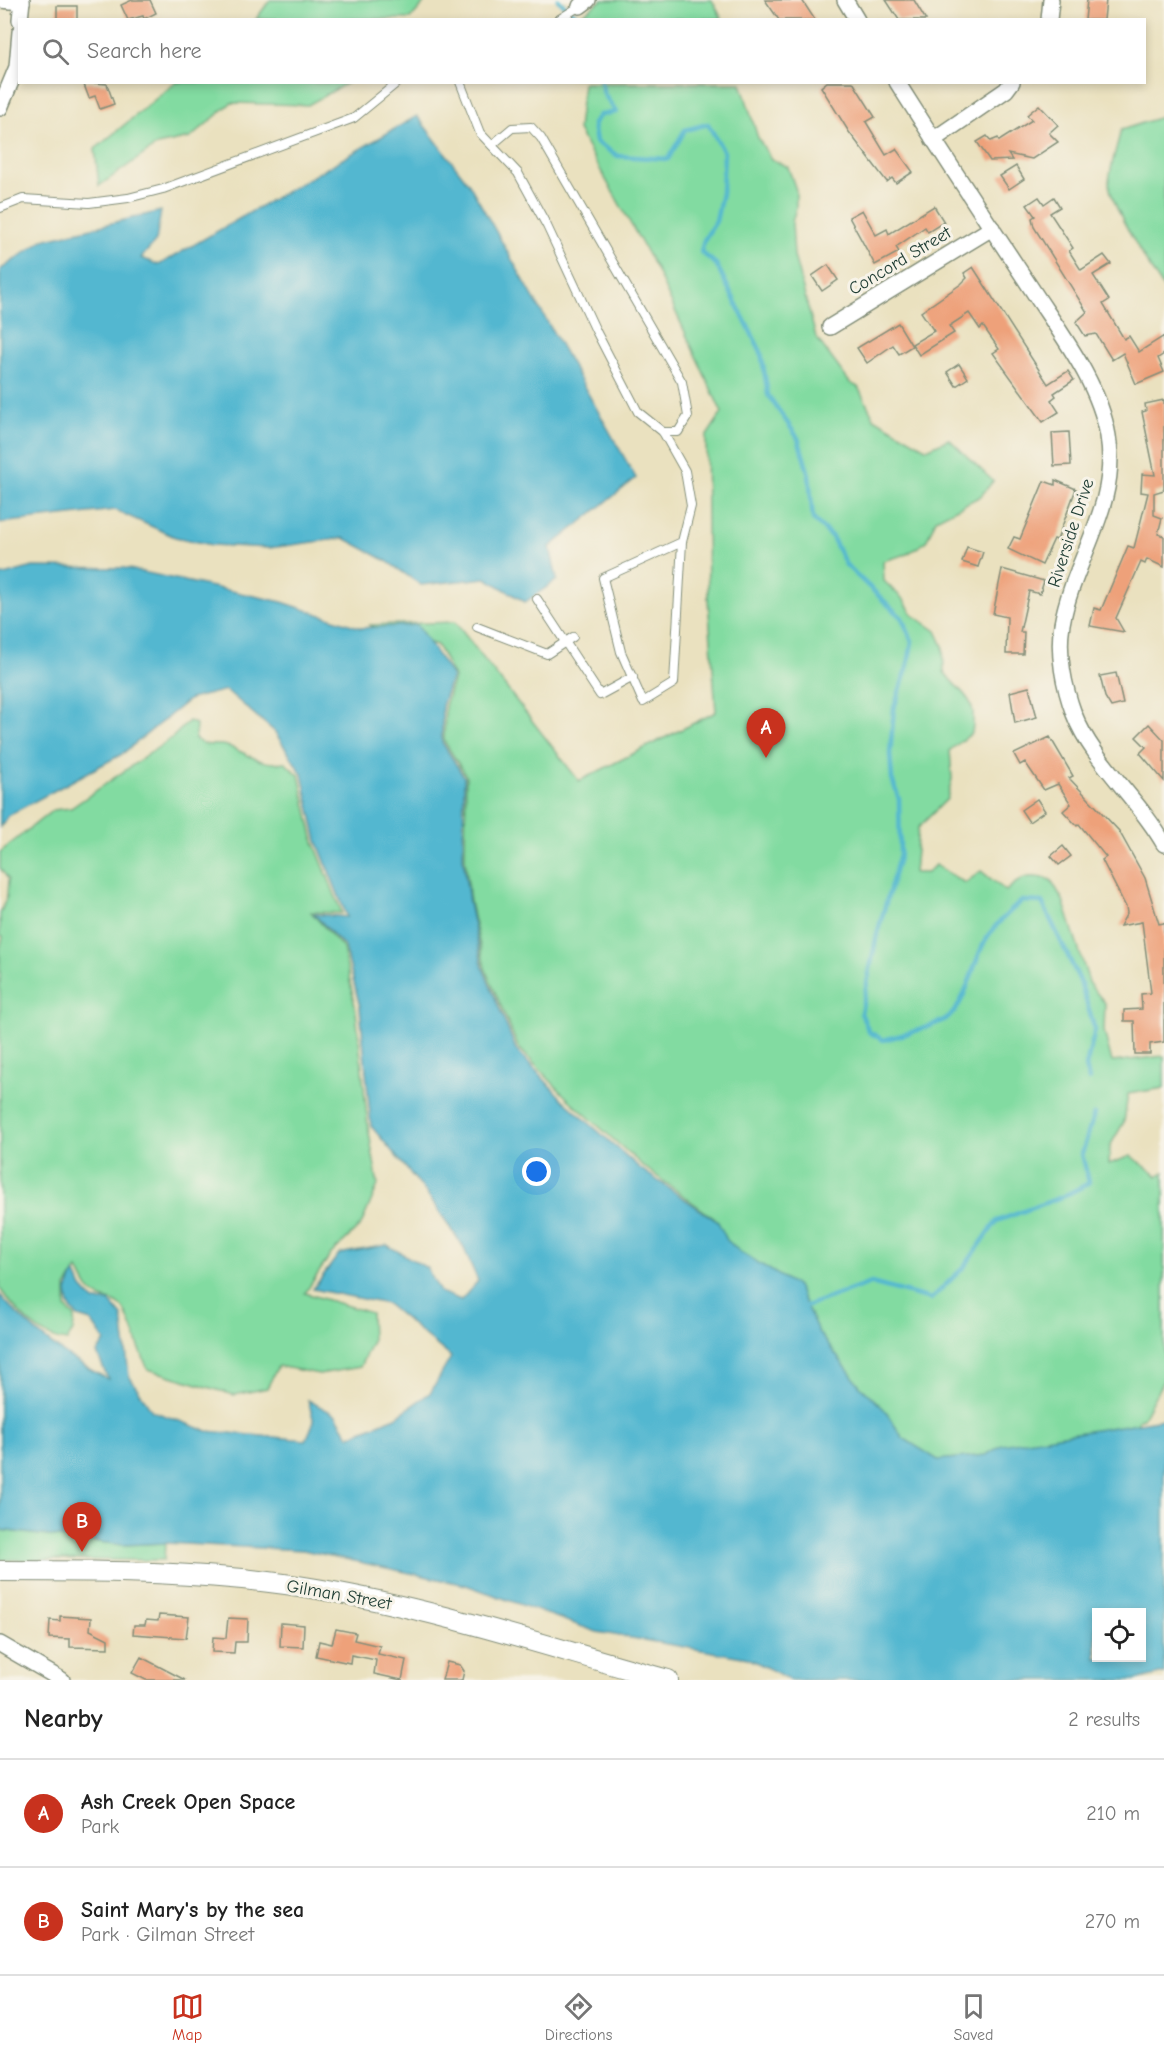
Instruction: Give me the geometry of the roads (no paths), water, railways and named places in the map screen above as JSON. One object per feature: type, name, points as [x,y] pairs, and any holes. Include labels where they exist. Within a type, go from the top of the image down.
[{"type":"street","points":[[0,0],[22,1],[20,18]]},
{"type":"street","points":[[845,0],[856,18]]},
{"type":"street","points":[[1049,18],[1052,0]]},
{"type":"street","points":[[0,108],[17,66],[18,55]]},
{"type":"street","name":"Riverside Drive","points":[[898,84],[1073,354],[1105,422],[1110,448],[1108,485],[1102,511],[1062,624],[1065,684],[1082,732],[1153,824],[1164,844]]},
{"type":"street","points":[[933,140],[1006,90],[1010,84]]},
{"type":"street","name":"Concord Street","points":[[830,327],[992,228]]},
{"type":"street","name":"Gilman Street","points":[[0,1571],[183,1573],[316,1589],[432,1613],[668,1680]]},
{"type":"street","points":[[0,1644],[62,1680]]},
{"type":"lane","points":[[561,18],[581,5]]},
{"type":"lane","points":[[0,208],[23,199],[89,203],[128,198],[163,189],[354,118],[396,84]]},
{"type":"lane","points":[[461,84],[480,133],[518,173],[548,226],[596,331],[638,412],[663,432],[685,471],[691,506],[682,542],[675,683],[643,702],[621,652],[603,578],[682,542]]},
{"type":"lane","points":[[492,145],[513,128],[531,127],[541,138],[682,382],[688,416],[678,432],[663,432]]},
{"type":"lane","points":[[537,599],[569,640],[600,695],[633,677]]},
{"type":"lane","points":[[477,627],[548,654],[569,640]]},
{"type":"water","points":[[417,116],[469,184],[636,478],[550,547],[557,580],[525,602],[486,578],[421,585],[385,560],[344,538],[269,548],[212,545],[175,537],[115,510],[0,523],[0,270],[43,240],[161,211],[156,241],[141,258],[159,265]]},
{"type":"water","points":[[33,567],[124,568],[282,602],[361,628],[417,625],[452,676],[442,706],[442,742],[464,777],[463,857],[469,903],[483,968],[516,1049],[563,1100],[641,1169],[718,1222],[727,1240],[740,1252],[797,1286],[819,1333],[861,1387],[884,1409],[903,1438],[938,1460],[986,1455],[1002,1445],[1164,1419],[1164,1673],[1136,1680],[791,1680],[748,1658],[597,1632],[466,1585],[303,1550],[165,1543],[123,1545],[0,1530],[0,1295],[50,1343],[108,1379],[97,1353],[105,1341],[91,1321],[78,1317],[69,1306],[67,1291],[75,1272],[82,1288],[94,1301],[109,1301],[122,1316],[129,1376],[152,1411],[207,1431],[306,1440],[314,1422],[308,1400],[336,1415],[349,1436],[396,1417],[431,1392],[451,1357],[387,1304],[313,1289],[339,1254],[387,1245],[427,1268],[440,1292],[461,1300],[478,1281],[463,1246],[426,1192],[371,1126],[360,1007],[345,947],[314,914],[347,917],[317,841],[302,774],[275,732],[226,690],[190,699],[122,754],[9,815],[0,827],[0,576]]},
{"type":"waterway","points":[[558,0],[580,18]]},
{"type":"waterway","points":[[602,84],[604,94],[616,112],[600,115],[593,124],[596,142],[618,156],[668,159],[685,130],[708,124],[724,152],[722,193],[716,221],[704,240],[701,252],[716,264],[761,352],[768,395],[798,438],[809,475],[813,519],[832,537],[846,565],[902,618],[912,641],[908,665],[894,708],[890,754],[892,779],[899,799],[900,854],[877,934],[861,1013],[869,1032],[883,1040],[920,1030],[947,1018],[962,999],[981,949],[992,930],[1022,901],[1042,902],[1080,981],[1095,1030],[1086,1066],[1089,1080]]},
{"type":"waterway","points":[[803,1307],[871,1283],[931,1299],[964,1267],[997,1221],[1064,1196],[1089,1183],[1082,1154],[1094,1114]]},
{"type":"place","name":"Ash Creek Open Space","points":[[766,758]]},
{"type":"place","name":"Saint Mary's by the sea","points":[[82,1552]]}]
